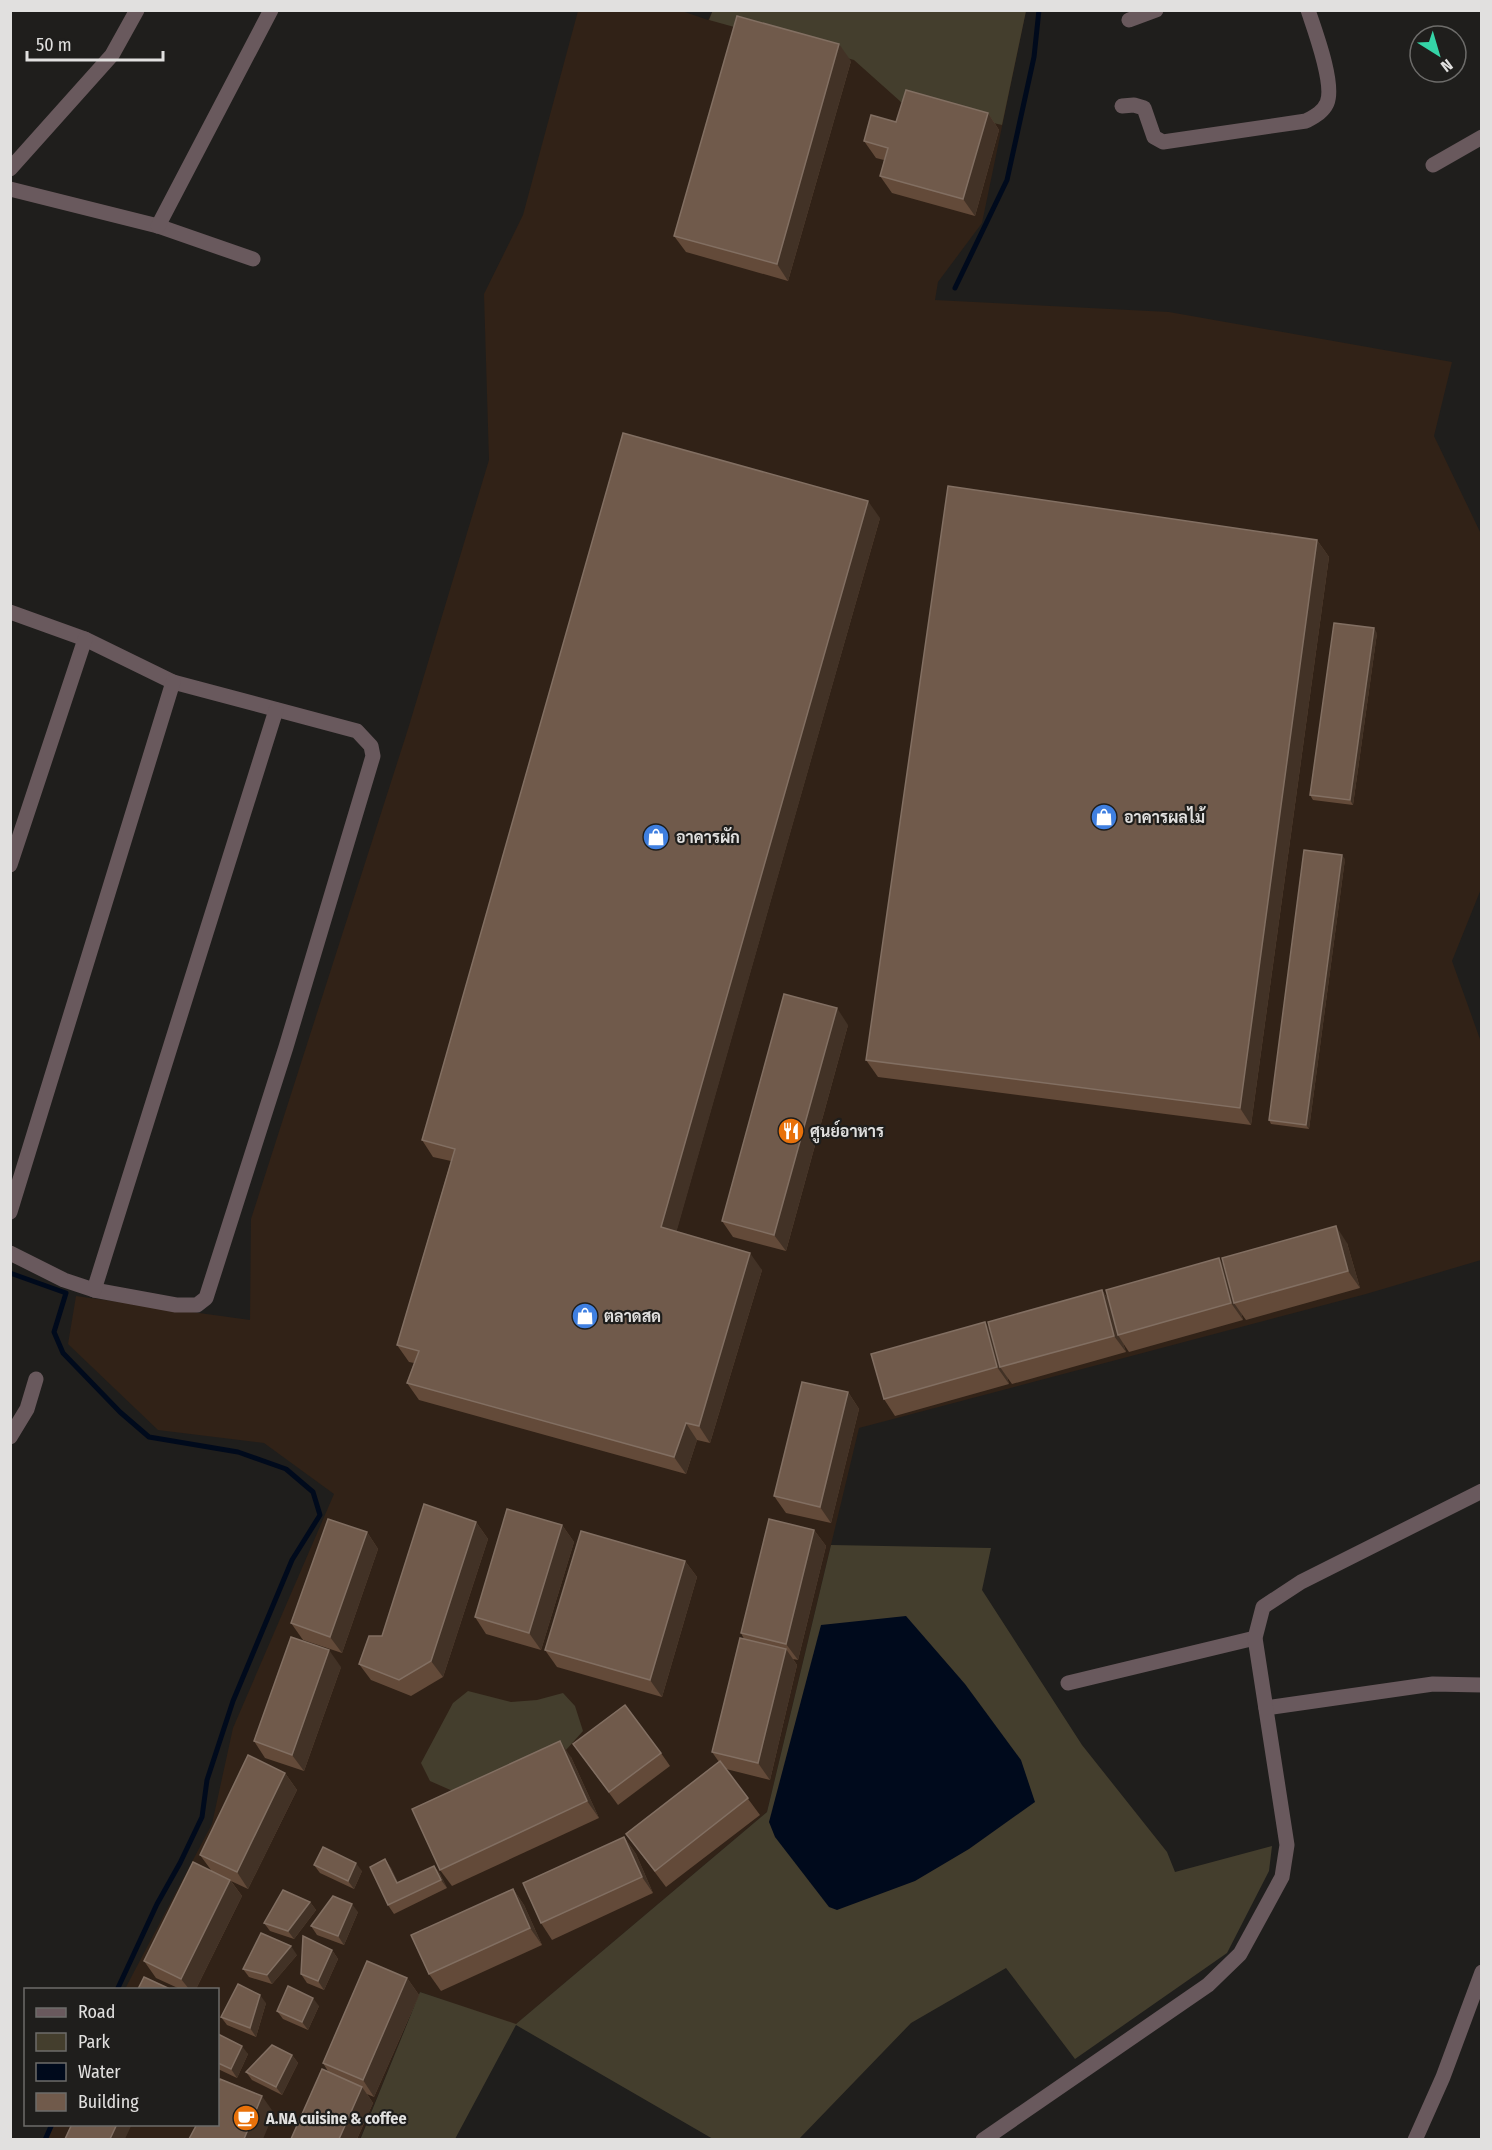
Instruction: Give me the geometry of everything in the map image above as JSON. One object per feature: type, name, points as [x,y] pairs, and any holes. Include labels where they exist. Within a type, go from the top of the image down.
[{"type":"street","points":[[10,169],[112,56],[137,10]]},
{"type":"street","points":[[158,226],[271,10]]},
{"type":"street","points":[[1130,20],[1156,10]]},
{"type":"street","points":[[1122,106],[1134,105],[1144,108],[1154,137],[1163,142],[1306,121],[1320,113],[1327,102],[1330,90],[1322,52],[1308,10]]},
{"type":"street","points":[[1433,165],[1482,137]]},
{"type":"street","points":[[10,189],[158,226],[253,259]]},
{"type":"street","points":[[10,612],[85,639],[173,682],[357,731],[371,746],[373,756],[231,1223],[206,1298],[197,1305],[176,1305],[94,1290],[64,1280],[10,1253]]},
{"type":"street","points":[[10,865],[85,639]]},
{"type":"street","points":[[10,1212],[173,682]]},
{"type":"street","points":[[94,1290],[276,711]]},
{"type":"street","points":[[10,1437],[27,1408],[36,1380]]},
{"type":"street","points":[[988,2138],[1208,1985],[1240,1954],[1282,1877],[1287,1845],[1255,1638],[1263,1607],[1301,1582],[1482,1491]]},
{"type":"street","points":[[1068,1683],[1255,1638]]},
{"type":"street","points":[[1266,1708],[1433,1684],[1482,1685]]},
{"type":"street","points":[[1415,2139],[1443,2077],[1482,1972]]},
{"type":"shaded area","points":[[713,10],[1026,11],[982,223],[938,282],[935,300],[1169,312],[1452,362],[1434,436],[1482,536],[1481,889],[1452,961],[1481,1042],[1481,1260],[1366,1294],[859,1428],[767,1812],[515,2025],[420,1992],[360,2139],[46,2140],[53,2126],[219,2126],[219,1988],[126,1988],[212,1824],[233,1728],[334,1494],[264,1443],[158,1430],[68,1344],[76,1296],[250,1320],[251,1219],[408,729],[489,460],[484,294],[523,215],[578,11],[682,11],[708,20]]},
{"type":"green space","points":[[713,10],[1026,11],[1002,125],[901,102],[854,60],[709,20]]},
{"type":"green space","points":[[831,1545],[991,1548],[982,1590],[1082,1745],[1167,1852],[1175,1872],[1272,1846],[1269,1871],[1227,1953],[1075,2059],[1006,1968],[911,2023],[799,2139],[713,2139],[516,2025],[455,2139],[360,2140],[420,1992],[516,2024],[767,1812]]},
{"type":"green space","points":[[468,1691],[511,1702],[537,1700],[563,1693],[575,1706],[583,1731],[566,1750],[464,1796],[430,1781],[421,1763],[453,1703]]},
{"type":"water","points":[[906,1616],[965,1684],[1021,1760],[1035,1802],[969,1849],[915,1881],[837,1910],[829,1907],[775,1837],[769,1822],[821,1625]]},
{"type":"building","points":[[737,16],[839,44],[777,264],[674,236]]},
{"type":"building","points":[[906,90],[988,113],[963,199],[880,176],[888,148],[864,141],[871,115],[896,122]]},
{"type":"building","name":"อาคารผัก","points":[[623,433],[868,501],[661,1227],[750,1253],[699,1426],[686,1423],[674,1457],[407,1383],[419,1351],[397,1345],[455,1149],[422,1140]]},
{"type":"building","name":"อาคารผลไม้","points":[[948,486],[1317,540],[1240,1108],[866,1060]]},
{"type":"building","points":[[1334,623],[1374,628],[1350,800],[1310,795]]},
{"type":"building","points":[[1304,850],[1342,855],[1306,1125],[1269,1120]]},
{"type":"building","name":"ศูนย์อาหาร","points":[[784,994],[837,1008],[774,1235],[722,1221]]},
{"type":"building","points":[[1336,1226],[1348,1271],[1234,1303],[1222,1258]]},
{"type":"building","points":[[1219,1258],[1231,1303],[1118,1335],[1106,1290]]},
{"type":"building","points":[[1102,1290],[1114,1336],[1000,1367],[988,1322]]},
{"type":"building","points":[[985,1322],[997,1367],[884,1399],[871,1354]]},
{"type":"building","points":[[802,1382],[848,1392],[820,1507],[774,1496]]},
{"type":"building","points":[[424,1504],[476,1522],[431,1661],[399,1680],[359,1664],[369,1636],[382,1636]]},
{"type":"building","points":[[507,1509],[562,1525],[529,1633],[475,1617]]},
{"type":"building","points":[[328,1519],[367,1532],[330,1637],[291,1623]]},
{"type":"building","points":[[769,1519],[814,1530],[786,1644],[741,1633]]},
{"type":"building","points":[[581,1531],[685,1561],[650,1680],[545,1650]]},
{"type":"building","points":[[291,1637],[329,1650],[292,1755],[254,1741]]},
{"type":"building","points":[[740,1638],[786,1649],[758,1763],[712,1752]]},
{"type":"building","points":[[625,1705],[661,1753],[609,1792],[573,1744]]},
{"type":"building","points":[[560,1741],[587,1801],[440,1870],[412,1809]]},
{"type":"building","points":[[248,1755],[285,1773],[237,1872],[200,1855]]},
{"type":"building","points":[[720,1761],[748,1798],[655,1871],[626,1834]]},
{"type":"building","points":[[624,1837],[642,1877],[541,1923],[523,1883]]},
{"type":"building","points":[[323,1847],[356,1863],[348,1881],[314,1865]]},
{"type":"building","points":[[385,1859],[397,1883],[434,1866],[441,1880],[388,1905],[370,1867]]},
{"type":"building","points":[[193,1862],[230,1880],[181,1979],[144,1961]]},
{"type":"building","points":[[513,1889],[530,1928],[429,1974],[411,1935]]},
{"type":"building","points":[[283,1890],[310,1902],[288,1931],[264,1923]]},
{"type":"building","points":[[333,1896],[352,1904],[338,1936],[311,1926]]},
{"type":"building","points":[[261,1933],[291,1946],[267,1975],[243,1969]]},
{"type":"building","points":[[303,1936],[332,1950],[318,1981],[301,1974]]},
{"type":"building","points":[[367,1961],[407,1978],[363,2080],[323,2063]]},
{"type":"building","points":[[144,1977],[168,1988],[138,1988]]},
{"type":"building","points":[[238,1984],[260,1995],[250,2028],[221,2017]]},
{"type":"building","points":[[288,1986],[313,1998],[302,2022],[277,2011]]},
{"type":"building","points":[[219,2034],[242,2046],[231,2069],[219,2063]]},
{"type":"building","points":[[272,2045],[292,2055],[276,2087],[246,2072]]},
{"type":"building","points":[[322,2069],[362,2087],[339,2139],[291,2139]]},
{"type":"building","points":[[220,2079],[262,2096],[244,2139],[189,2139],[196,2126],[219,2126]]},
{"type":"building","points":[[71,2126],[116,2126],[110,2139],[65,2139]]},
{"type":"waterway","points":[[955,288],[1007,180],[1034,57],[1039,10]]},
{"type":"waterway","points":[[10,1273],[66,1293],[54,1332],[63,1353],[120,1412],[149,1437],[238,1452],[286,1469],[313,1492],[320,1515],[292,1560],[233,1701],[207,1780],[202,1817],[157,1904],[118,1988]]},
{"type":"waterway","points":[[45,2140],[51,2126]]},
{"type":"place","name":"อาคารผลไม้","points":[[1104,817]]},
{"type":"place","name":"อาคารผัก","points":[[656,837]]},
{"type":"place","name":"ศูนย์อาหาร","points":[[791,1131]]},
{"type":"place","name":"ตลาดสด","points":[[585,1316]]},
{"type":"place","name":"A.NA cuisine & coffee","points":[[246,2118]]}]
